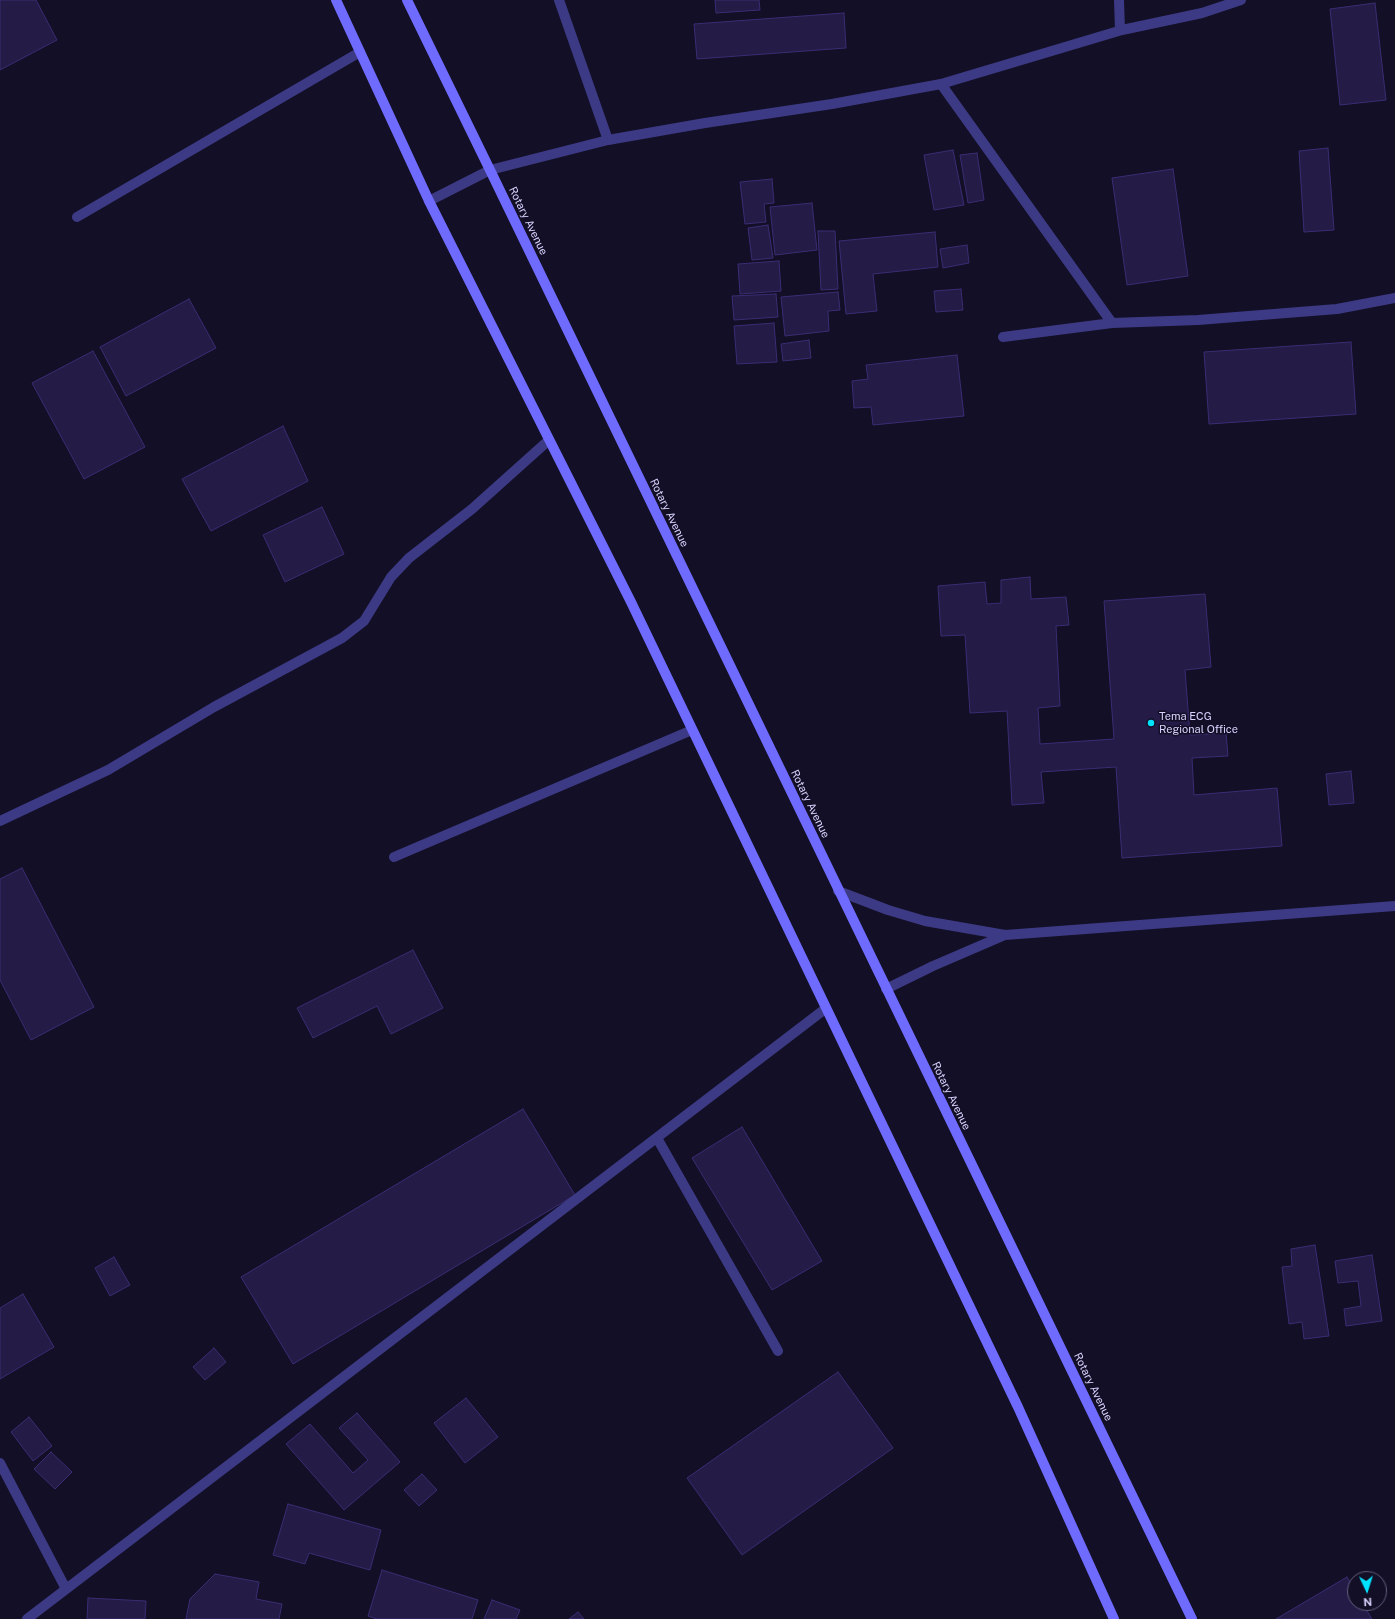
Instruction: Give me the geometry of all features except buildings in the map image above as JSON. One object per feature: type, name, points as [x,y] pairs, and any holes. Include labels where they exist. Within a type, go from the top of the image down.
[{"type":"main road","points":[[336,0],[429,201],[631,602],[825,1009],[1018,1407],[1114,1619]]},
{"type":"main road","name":"Rotary Avenue","points":[[406,0],[490,170],[1192,1619]]},
{"type":"street","points":[[559,0],[608,140]]},
{"type":"street","points":[[1119,0],[1120,30]]},
{"type":"street","points":[[429,201],[490,170],[608,140],[706,123],[832,104],[941,84],[1120,30],[1202,13],[1241,0]]},
{"type":"street","points":[[77,217],[360,52]]},
{"type":"street","points":[[941,84],[1112,323]]},
{"type":"street","points":[[1003,337],[1112,323],[1198,320],[1337,309],[1395,298]]},
{"type":"street","points":[[0,821],[108,770],[214,707],[342,638],[364,621],[391,577],[409,558],[472,509],[549,440]]},
{"type":"street","points":[[394,857],[692,730]]},
{"type":"street","points":[[838,891],[888,910],[925,921],[1005,935],[1395,906]]},
{"type":"street","points":[[886,989],[933,966],[1005,935]]},
{"type":"street","points":[[27,1619],[825,1009]]},
{"type":"street","points":[[657,1138],[778,1351]]},
{"type":"street","points":[[0,1463],[66,1589]]},
{"type":"place","name":"Tema ECG Regional Office","points":[[1151,723]]}]
